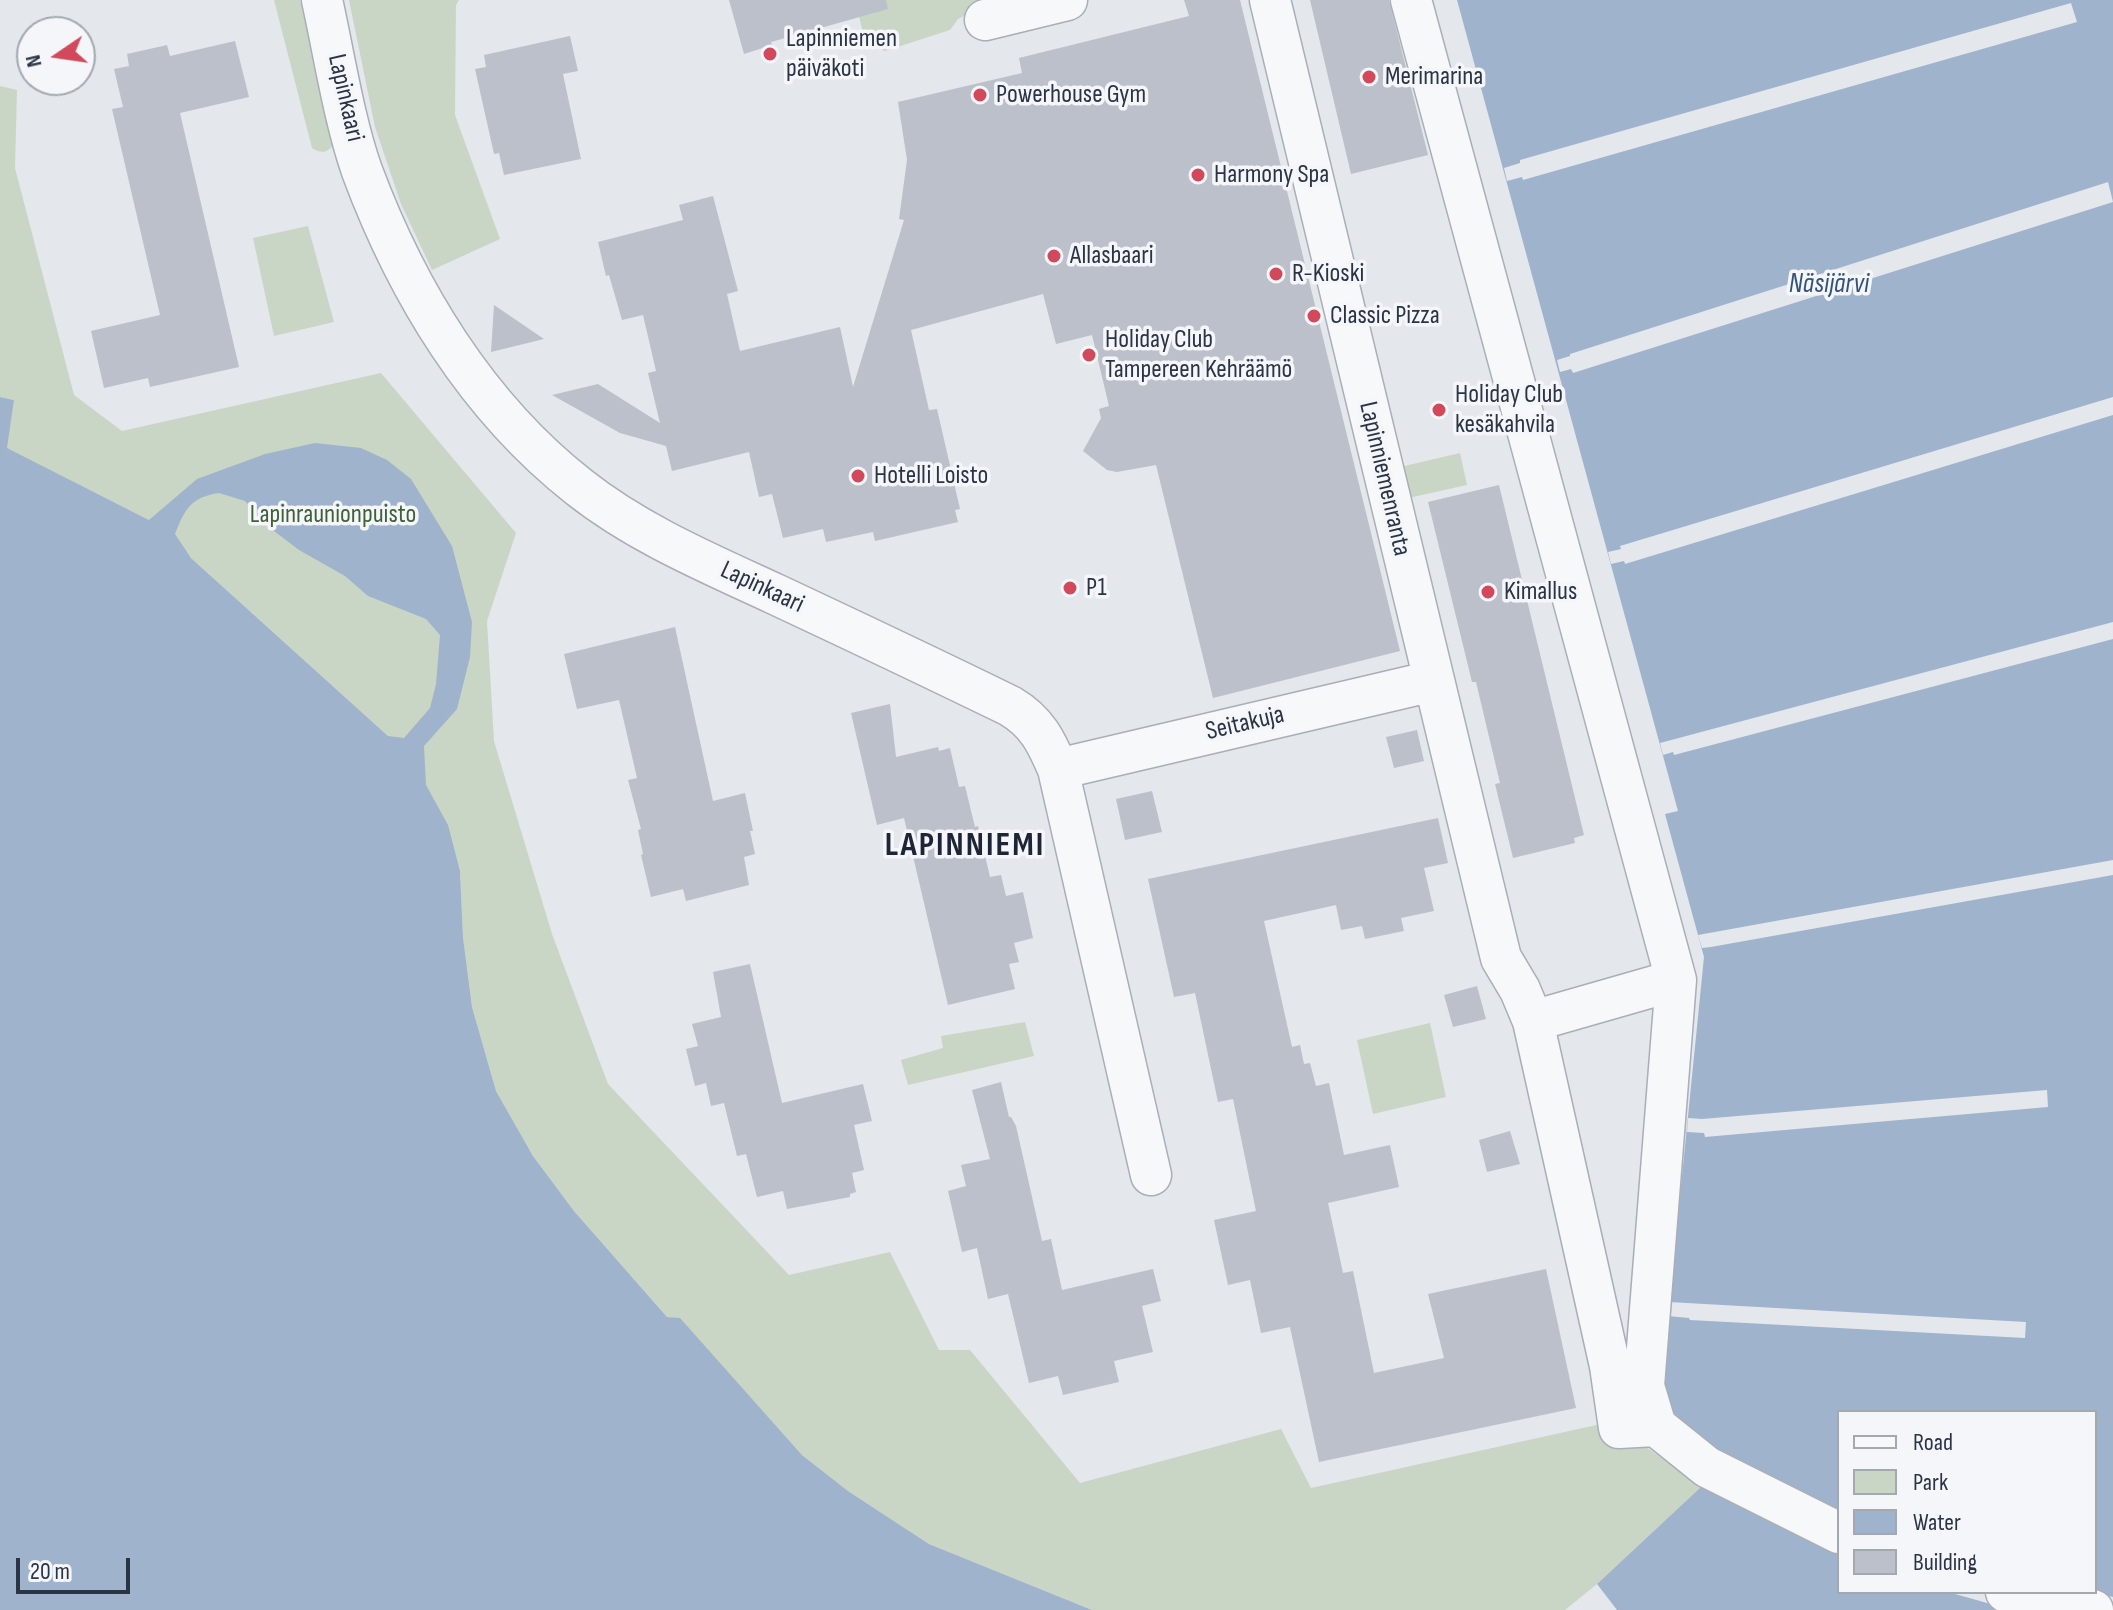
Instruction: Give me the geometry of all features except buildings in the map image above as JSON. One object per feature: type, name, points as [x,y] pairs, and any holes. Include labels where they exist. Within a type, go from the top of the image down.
[{"type":"street","name":"Lapinkaari","points":[[322,0],[361,169],[404,267],[447,341],[502,416],[532,447],[579,487],[633,524],[1026,716],[1042,734],[1058,769],[1151,1175]]},
{"type":"street","points":[[985,20],[1067,0]]},
{"type":"street","name":"Lapinniemenranta","points":[[1270,0],[1501,958],[1520,990],[1533,1021],[1610,1366],[1619,1428],[1656,1426]]},
{"type":"street","points":[[1411,0],[1676,980],[1644,1386],[1656,1426],[1707,1467],[1837,1532]]},
{"type":"street","name":"Seitakuja","points":[[1058,769],[1433,681]]},
{"type":"street","points":[[1533,1021],[1676,980]]},
{"type":"street","points":[[2016,1594],[2093,1610]]},
{"type":"green space","points":[[274,0],[300,0],[334,145],[326,151],[312,148]]},
{"type":"green space","points":[[349,0],[459,0],[456,5],[455,115],[500,239],[432,270],[401,204],[375,127]]},
{"type":"green space","points":[[855,0],[995,0],[958,19],[950,30],[885,51],[865,41]]},
{"type":"green space","name":"Lapinraunionpuisto","points":[[0,86],[16,90],[15,168],[74,395],[122,431],[381,373],[516,533],[487,621],[494,741],[552,934],[608,1084],[789,1275],[890,1252],[939,1350],[970,1350],[1080,1483],[1281,1429],[1311,1488],[1610,1422],[1702,1486],[1565,1610],[1092,1610],[929,1544],[848,1491],[802,1455],[680,1319],[667,1317],[574,1211],[533,1156],[496,1091],[472,1007],[463,937],[460,871],[388,736],[149,520],[6,448],[14,400],[0,397]]},
{"type":"green space","points":[[308,226],[334,322],[274,336],[253,238]]},
{"type":"green space","points":[[1460,453],[1467,485],[1404,499],[1396,468]]},
{"type":"green space","points":[[1025,1022],[1034,1056],[908,1085],[901,1060],[943,1048],[941,1036]]},
{"type":"green space","points":[[1430,1023],[1446,1097],[1373,1114],[1357,1040]]},
{"type":"water","name":"Näsijärvi","points":[[1457,0],[2113,0],[2113,1597],[2097,1594],[2097,1410],[1837,1410],[1837,1512],[1720,1457],[1670,1409],[1662,1375],[1704,957],[1665,814],[1678,811]]},
{"type":"water","points":[[0,397],[14,400],[7,448],[149,520],[197,479],[265,454],[315,443],[361,448],[387,460],[411,479],[452,546],[472,622],[470,657],[457,709],[424,746],[426,785],[448,825],[460,871],[463,937],[472,1007],[496,1091],[533,1156],[574,1211],[667,1317],[680,1318],[802,1455],[848,1491],[929,1544],[1092,1610],[0,1610]],"holes":[[[219,493],[245,501],[270,528],[299,550],[345,576],[368,596],[426,619],[440,635],[436,684],[430,708],[404,738],[388,736],[191,558],[175,534],[186,511],[195,501]]]},
{"type":"water","points":[[1702,1486],[1837,1547],[1837,1594],[1955,1594],[2012,1610],[1617,1610],[1597,1584]]},
{"type":"pier","points":[[2071,3],[2077,22],[1523,180],[1522,177],[1507,181],[1504,168],[1520,163],[1520,160]]},
{"type":"pier","points":[[2108,182],[2113,202],[1573,373],[1571,369],[1560,372],[1557,360],[1570,354]]},
{"type":"pier","points":[[2113,397],[2113,415],[1625,564],[1624,561],[1611,564],[1608,552],[1621,549],[1620,546]]},
{"type":"pier","points":[[2113,622],[2113,639],[1674,755],[1673,752],[1663,755],[1660,743]]},
{"type":"pier","points":[[2113,860],[2113,875],[1711,947],[1702,948],[1698,935]]},
{"type":"pier","points":[[2047,1090],[2048,1107],[1705,1137],[1704,1133],[1687,1132],[1688,1118]]},
{"type":"pier","points":[[1669,1302],[2026,1322],[2025,1338],[1690,1320],[1668,1316]]},
{"type":"place","name":"Lapinniemen päiväkoti","points":[[770,54]]},
{"type":"place","name":"Merimarina","points":[[1369,77]]},
{"type":"place","name":"Powerhouse Gym","points":[[980,95]]},
{"type":"place","name":"Harmony Spa","points":[[1198,175]]},
{"type":"place","name":"Allasbaari","points":[[1054,256]]},
{"type":"place","name":"R-Kioski","points":[[1276,274]]},
{"type":"place","name":"Classic Pizza","points":[[1314,316]]},
{"type":"place","name":"Holiday Club Tampereen Kehräämö","points":[[1089,355]]},
{"type":"place","name":"Holiday Club kesäkahvila","points":[[1439,410]]},
{"type":"place","name":"Hotelli Loisto","points":[[858,476]]},
{"type":"place","name":"P1","points":[[1070,588]]},
{"type":"place","name":"Kimallus","points":[[1488,592]]},
{"type":"district","name":"LAPINNIEMI","points":[[965,846]]}]
